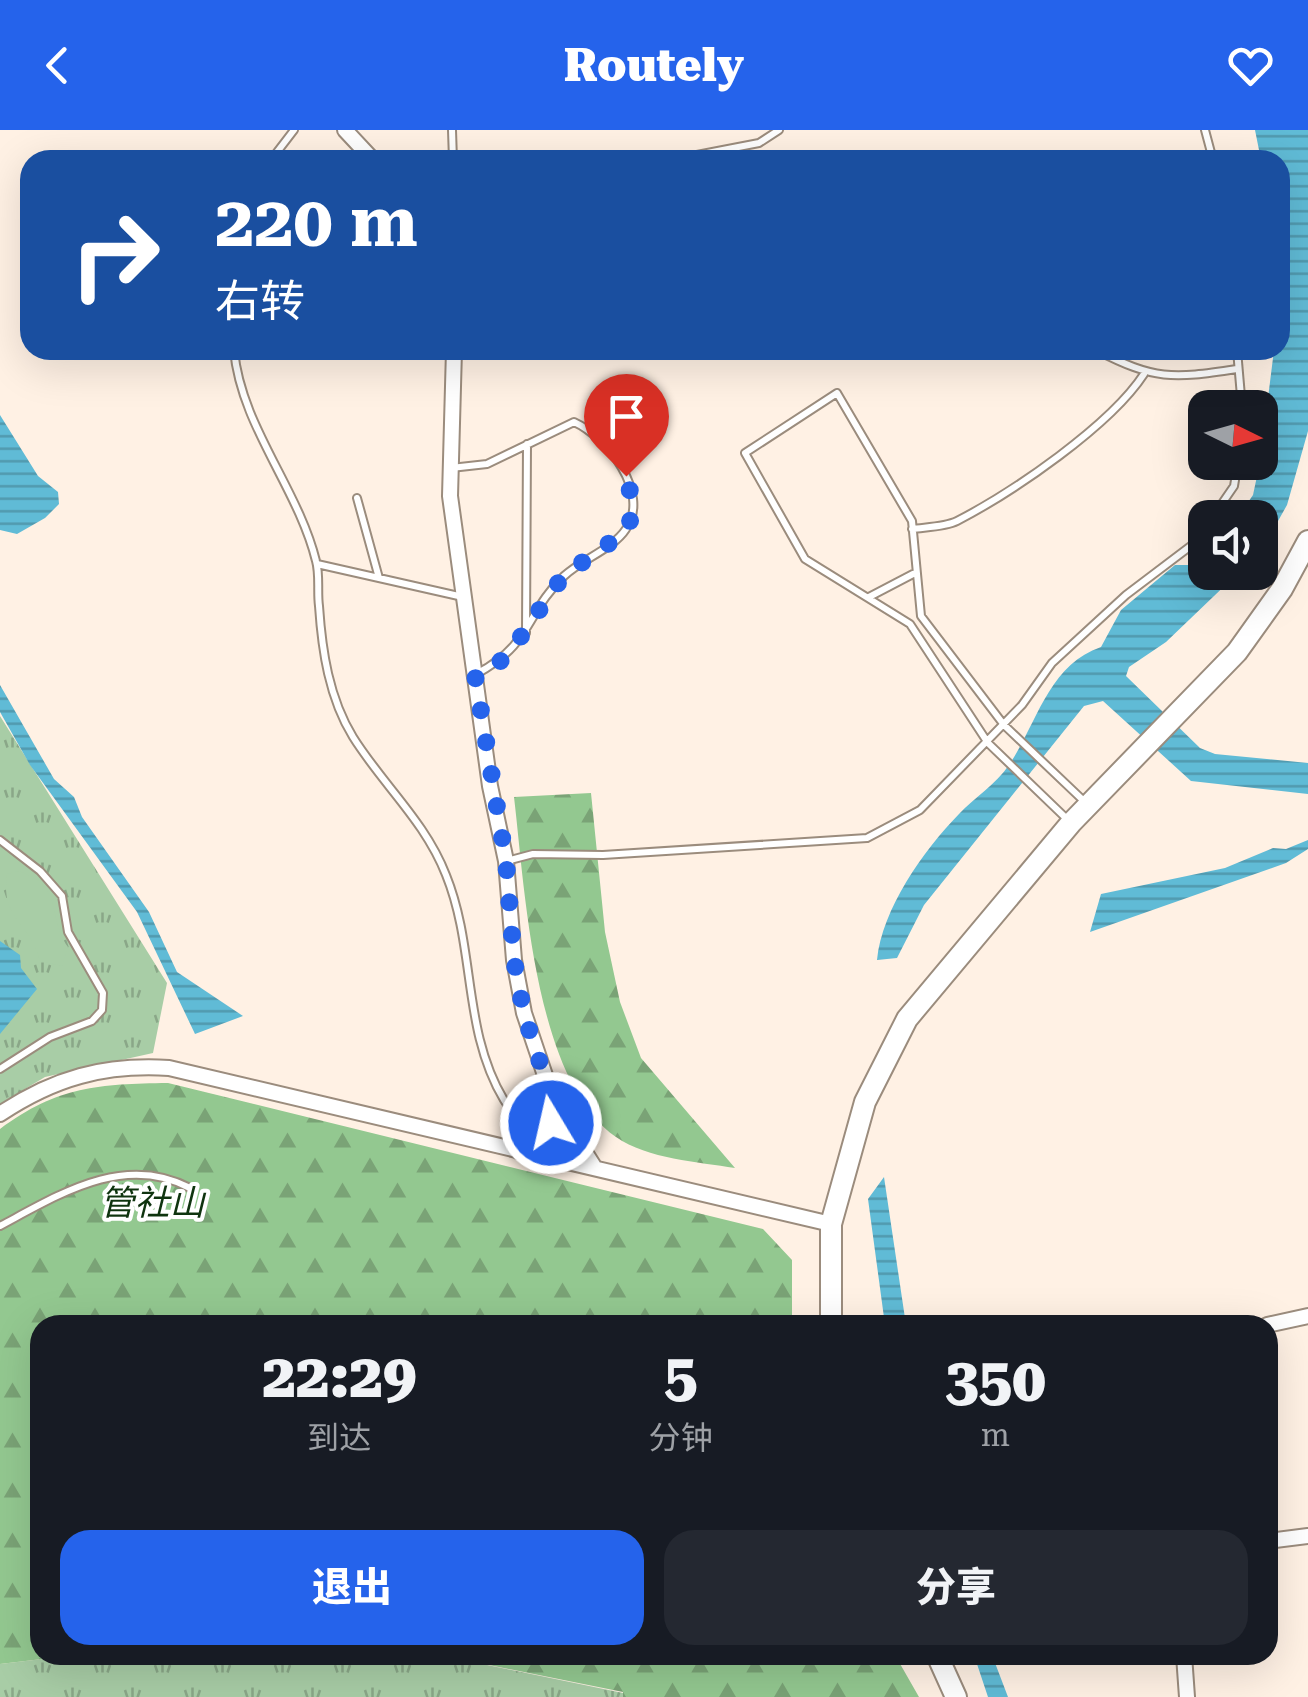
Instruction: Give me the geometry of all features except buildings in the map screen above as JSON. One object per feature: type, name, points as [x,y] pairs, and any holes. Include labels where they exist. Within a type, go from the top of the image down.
[{"type":"street","points":[[345,130],[364,150]]},
{"type":"street","points":[[454,360],[450,468],[475,675],[506,861],[514,960],[524,1014],[554,1105],[595,1168]]},
{"type":"street","points":[[831,1315],[831,1224],[866,1102],[907,1019],[1071,823],[1237,652],[1282,588],[1308,541]]},
{"type":"street","points":[[0,1114],[53,1082],[90,1071],[132,1066],[169,1068],[512,1152],[831,1224]]},
{"type":"street","points":[[512,1152],[531,1148],[543,1139],[554,1105]]},
{"type":"street","points":[[1278,1323],[1308,1316]]},
{"type":"street","points":[[1278,1539],[1308,1536]]},
{"type":"street","points":[[942,1665],[956,1697]]},
{"type":"street","points":[[1185,1665],[1187,1697]]},
{"type":"lane","points":[[722,150],[759,143],[779,130]]},
{"type":"lane","points":[[236,360],[242,392],[317,564],[325,666],[336,697],[353,736],[406,804],[440,861],[463,930],[471,1012],[480,1046],[505,1102],[521,1123],[595,1168]]},
{"type":"lane","points":[[1116,360],[1144,374],[1182,377],[1237,369]]},
{"type":"lane","points":[[1237,360],[1240,390]]},
{"type":"lane","points":[[912,529],[954,523],[1074,445],[1130,395],[1144,374]]},
{"type":"lane","points":[[1071,823],[988,742],[910,624],[805,559],[744,453],[837,393],[912,521],[914,574],[921,616],[1004,725],[1088,805]]},
{"type":"lane","points":[[450,468],[487,464],[574,422],[593,431],[626,476],[635,510],[625,532],[563,576],[506,658],[475,675]]},
{"type":"lane","points":[[526,444],[526,634]]},
{"type":"lane","points":[[357,498],[379,578]]},
{"type":"lane","points":[[506,861],[533,854],[603,855],[867,838],[920,810],[1004,725],[1052,662],[1126,596],[1188,548]]},
{"type":"lane","points":[[317,564],[464,597]]},
{"type":"lane","points":[[869,597],[914,574]]},
{"type":"lane","points":[[910,624],[921,616]]},
{"type":"lane","points":[[0,840],[40,872],[62,896],[68,932],[104,992],[102,1010],[92,1021],[50,1037],[0,1070]]},
{"type":"lane","points":[[0,1226],[63,1192],[107,1177],[142,1172],[168,1176],[190,1188]]},
{"type":"green space","points":[[0,716],[167,983],[153,1053],[45,1077],[0,1104]]},
{"type":"green space","points":[[591,793],[605,932],[620,1002],[641,1058],[735,1168],[674,1159],[616,1137],[589,1110],[567,1073],[538,980],[514,797]]},
{"type":"green space","points":[[18,871],[33,877],[49,893],[68,947],[62,966],[40,961],[12,912],[6,890],[7,874]]},
{"type":"green space","name":"管社山","points":[[168,1083],[763,1229],[792,1260],[792,1315],[30,1315],[30,1660],[0,1664],[0,1129],[60,1096],[121,1085]]},
{"type":"green space","points":[[30,1660],[30,1665],[487,1665],[623,1693],[623,1697],[0,1697],[0,1664]]},
{"type":"green space","points":[[489,1665],[901,1665],[919,1697],[623,1697],[623,1692]]},
{"type":"water","points":[[1255,130],[1308,130],[1308,431],[1287,505],[1278,521],[1278,500],[1250,500],[1256,480],[1278,480],[1278,390],[1269,390],[1273,360],[1290,360],[1290,150],[1259,150]]},
{"type":"water","points":[[0,415],[38,476],[58,492],[59,504],[45,518],[17,534],[0,530]]},
{"type":"water","points":[[1175,565],[1188,565],[1188,590],[1220,590],[1166,642],[1129,667],[1126,676],[1200,748],[1215,754],[1308,763],[1308,794],[1191,781],[1103,701],[1084,706],[924,905],[897,958],[877,960],[887,921],[906,882],[945,829],[1009,765],[1056,681],[1068,667],[1101,647],[1121,610]]},
{"type":"water","points":[[0,685],[54,779],[74,797],[82,817],[149,912],[177,972],[243,1016],[195,1034],[137,912],[30,765],[0,712]]},
{"type":"water","points":[[1308,840],[1308,849],[1286,863],[1090,932],[1101,894],[1225,868],[1273,848],[1286,849]]},
{"type":"water","points":[[0,941],[20,955],[21,968],[37,989],[0,1034]]},
{"type":"water","points":[[884,1177],[905,1315],[884,1315],[868,1199]]},
{"type":"water","points":[[977,1665],[996,1665],[1008,1697],[988,1697]]},
{"type":"route","points":[[551,1123],[554,1105],[524,1014],[514,960],[506,861],[490,786],[475,675],[506,658],[563,576],[625,532],[635,510],[626,476]]}]
